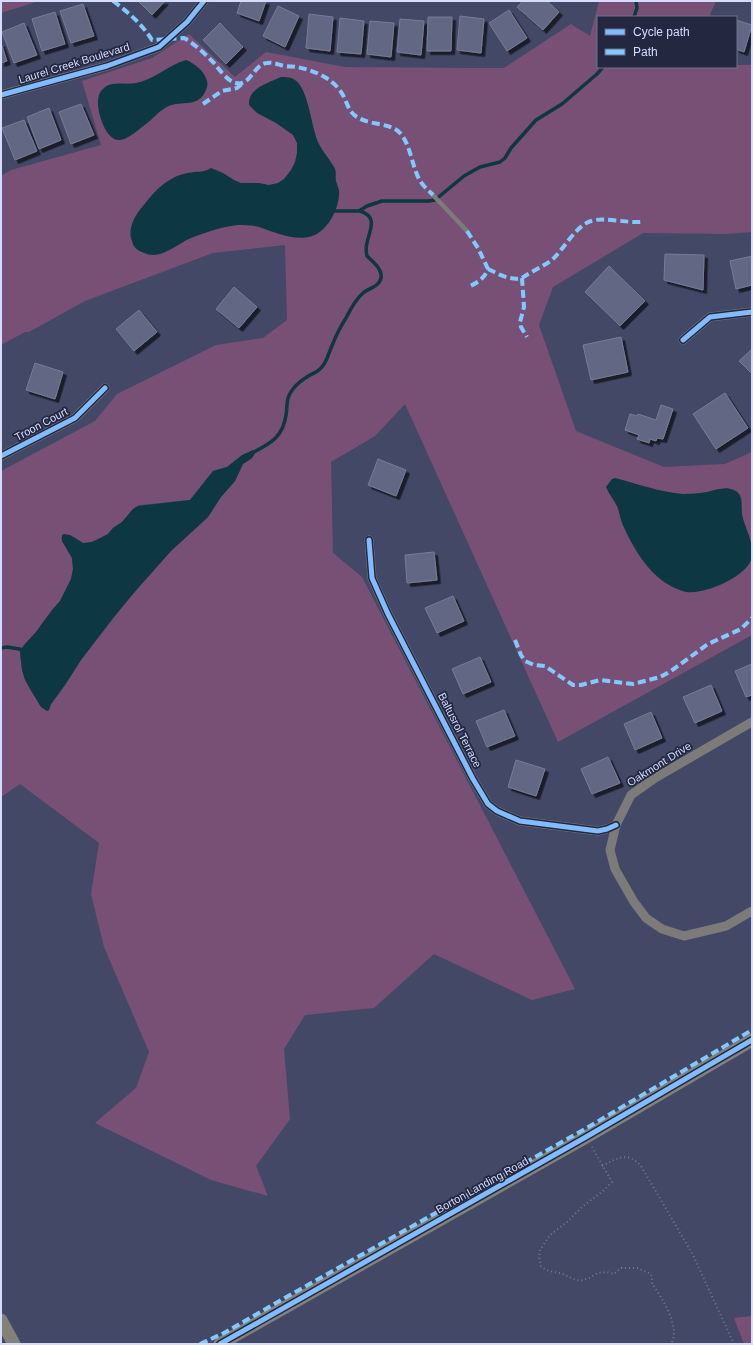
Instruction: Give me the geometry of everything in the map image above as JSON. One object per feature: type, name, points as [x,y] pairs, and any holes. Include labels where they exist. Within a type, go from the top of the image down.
[{"type":"street","name":"Laurel Creek Boulevard","points":[[1,95],[107,66],[159,47],[187,22],[204,1]]},
{"type":"street","points":[[683,340],[710,317],[752,312]]},
{"type":"street","name":"Troon Court","points":[[1,456],[75,418],[105,388]]},
{"type":"street","name":"Baltusrol Terrace","points":[[370,540],[372,578],[392,621],[473,779],[488,804],[497,811],[520,821],[598,831],[607,829],[616,824]]},
{"type":"street","name":"Oakmont Drive","points":[[752,722],[655,778],[630,795],[616,824],[610,850],[615,869],[638,908],[646,918],[662,929],[684,936],[726,926],[752,912]]},
{"type":"street","name":"Borton Landing Road","points":[[220,1344],[586,1137],[752,1040]]},
{"type":"street","points":[[1,1320],[14,1344]]},
{"type":"lane","points":[[433,195],[467,231]]},
{"type":"path","points":[[586,1137],[612,1182],[550,1235],[540,1250],[539,1257],[541,1266],[546,1270],[563,1274],[580,1281],[598,1273],[606,1272],[614,1274],[621,1268],[637,1268],[651,1274],[652,1284],[670,1313],[674,1331],[673,1340],[670,1344]]},
{"type":"path","points":[[602,1166],[620,1157],[627,1157],[635,1160],[641,1166],[693,1255],[734,1344]]},
{"type":"shaded area","points":[[1,1],[39,1],[1,13]]},
{"type":"shaded area","points":[[599,1],[716,1],[709,16],[597,16],[597,68],[737,68],[737,65],[752,65],[752,232],[727,234],[643,233],[553,287],[539,325],[576,431],[664,467],[725,464],[752,452],[752,635],[558,742],[405,404],[375,436],[331,462],[333,553],[362,577],[575,989],[532,1000],[434,954],[374,1008],[305,1015],[284,1049],[290,1119],[256,1166],[268,1196],[211,1180],[95,1123],[136,1088],[149,1052],[104,947],[91,894],[99,843],[20,784],[1,797],[1,471],[95,421],[117,394],[216,345],[263,338],[287,320],[285,245],[213,253],[85,301],[29,332],[25,332],[1,345],[1,176],[11,170],[101,145],[82,81],[152,58],[189,34],[235,77],[266,52],[345,67],[504,68],[571,24],[590,36]],"holes":[[[255,453],[252,458],[243,464],[235,481],[221,497],[208,517],[171,551],[127,601],[81,660],[49,707],[44,709],[41,707],[29,688],[22,670],[20,652],[60,601],[71,579],[73,569],[72,558],[61,537],[70,535],[85,544],[105,537],[113,528],[122,522],[135,507],[140,505],[190,500],[213,471],[227,467],[236,460]]]},
{"type":"shaded area","points":[[752,1316],[752,1344],[744,1344],[734,1318]]},
{"type":"water","points":[[186,60],[199,68],[206,77],[207,86],[202,97],[192,102],[170,105],[160,111],[149,122],[127,138],[120,140],[111,136],[103,125],[99,112],[98,97],[100,92],[107,86],[132,84],[149,79],[173,65]]},
{"type":"water","points":[[281,77],[293,79],[303,90],[316,138],[336,172],[339,199],[334,214],[326,226],[319,233],[302,238],[285,236],[254,226],[232,226],[214,230],[191,238],[161,254],[149,255],[137,249],[133,245],[130,232],[135,218],[147,200],[162,185],[174,177],[188,173],[206,171],[211,168],[241,183],[259,183],[269,185],[278,183],[284,179],[295,162],[297,143],[293,135],[276,123],[257,113],[249,105],[252,94],[255,90]]},
{"type":"water","points":[[253,450],[255,451],[252,458],[243,464],[235,481],[221,497],[208,517],[171,551],[113,618],[81,660],[51,704],[49,710],[47,711],[41,707],[25,680],[20,652],[60,601],[71,579],[73,569],[72,558],[62,541],[62,535],[70,535],[83,543],[92,542],[108,534],[113,528],[122,522],[133,509],[138,506],[190,500],[213,471],[227,467],[242,455]]},
{"type":"water","points":[[615,478],[657,490],[683,494],[707,492],[724,488],[734,490],[741,497],[743,520],[750,539],[752,557],[749,564],[743,571],[725,583],[694,592],[686,592],[665,582],[653,573],[642,560],[625,530],[617,506],[606,487],[612,479]]},
{"type":"building","points":[[138,1],[165,1],[152,15]]},
{"type":"building","points":[[241,1],[266,1],[259,21],[237,13]]},
{"type":"building","points":[[523,1],[547,1],[559,12],[543,30],[517,7]]},
{"type":"building","points":[[83,4],[94,36],[71,43],[60,11]]},
{"type":"building","points":[[278,6],[299,16],[285,47],[263,36]]},
{"type":"building","points":[[509,10],[527,38],[507,51],[489,23]]},
{"type":"building","points":[[55,12],[65,44],[42,51],[32,19]]},
{"type":"building","points":[[309,14],[333,17],[330,51],[306,48]]},
{"type":"building","points":[[460,16],[484,19],[481,53],[457,50]]},
{"type":"building","points":[[428,17],[452,17],[451,51],[427,51]]},
{"type":"building","points":[[340,18],[364,21],[361,54],[337,52]]},
{"type":"building","points":[[400,19],[424,21],[421,55],[397,52]]},
{"type":"building","points":[[737,20],[752,25],[744,52],[737,49]]},
{"type":"building","points":[[370,21],[394,23],[391,57],[367,54]]},
{"type":"building","points":[[24,23],[37,55],[14,63],[2,32]]},
{"type":"building","points":[[220,23],[243,47],[226,64],[203,40]]},
{"type":"building","points":[[1,43],[7,61],[1,63]]},
{"type":"building","points":[[81,104],[94,135],[71,144],[59,112]]},
{"type":"building","points":[[49,108],[61,140],[39,149],[27,117]]},
{"type":"building","points":[[24,120],[37,151],[15,160],[2,128]]},
{"type":"building","points":[[665,254],[704,255],[703,290],[664,280]]},
{"type":"building","points":[[752,256],[752,285],[736,289],[730,261]]},
{"type":"building","points":[[609,266],[645,301],[620,326],[585,292]]},
{"type":"building","points":[[234,287],[257,307],[239,328],[216,309]]},
{"type":"building","points":[[139,310],[157,332],[134,351],[116,329]]},
{"type":"building","points":[[621,337],[628,372],[591,380],[583,345]]},
{"type":"building","points":[[752,349],[752,374],[739,361]]},
{"type":"building","points":[[35,363],[63,372],[55,399],[26,390]]},
{"type":"building","points":[[725,393],[748,428],[716,449],[693,414]]},
{"type":"building","points":[[661,405],[673,409],[663,439],[657,438],[656,441],[650,439],[649,443],[637,439],[639,435],[625,430],[630,414],[637,416],[638,414],[656,420]]},
{"type":"building","points":[[378,459],[406,470],[396,496],[368,485]]},
{"type":"building","points":[[434,552],[437,580],[407,583],[405,555]]},
{"type":"building","points":[[453,596],[464,621],[437,633],[425,608]]},
{"type":"building","points":[[480,657],[491,682],[463,694],[452,669]]},
{"type":"building","points":[[752,664],[752,695],[746,697],[735,671]]},
{"type":"building","points":[[711,685],[722,711],[695,723],[683,697]]},
{"type":"building","points":[[504,710],[515,736],[487,747],[476,721]]},
{"type":"building","points":[[651,712],[662,738],[635,750],[624,724]]},
{"type":"building","points":[[608,757],[620,783],[592,794],[581,769]]},
{"type":"building","points":[[516,760],[545,769],[536,796],[508,787]]},
{"type":"waterway","points":[[634,16],[637,8],[636,1]]},
{"type":"waterway","points":[[359,211],[367,206],[382,201],[435,200],[464,176],[480,167],[500,162],[536,120],[562,104],[602,68]]},
{"type":"waterway","points":[[252,453],[269,443],[278,435],[284,423],[290,393],[301,381],[317,372],[324,365],[338,333],[353,305],[363,293],[374,287],[381,278],[379,268],[367,256],[366,250],[371,229],[371,221],[369,217],[360,211],[330,211]]},
{"type":"waterway","points":[[1,648],[7,647],[25,650]]},
{"type":"marked path","points":[[113,1],[124,9],[144,29],[152,40],[184,38],[200,49],[221,72],[233,82],[245,82],[259,67],[267,63],[303,68],[322,75],[337,87],[354,115],[362,120],[395,129],[403,136],[419,179],[433,195]]},
{"type":"marked path","points":[[203,104],[222,91],[237,88],[242,84]]},
{"type":"marked path","points":[[488,269],[509,278],[522,278],[547,264],[554,258],[580,227],[591,221],[602,220],[641,222]]},
{"type":"marked path","points":[[467,231],[478,248],[488,269],[480,280],[468,287]]},
{"type":"marked path","points":[[522,278],[524,307],[520,322],[521,327],[527,337]]},
{"type":"marked path","points":[[515,640],[525,661],[534,665],[545,666],[573,685],[581,685],[600,680],[633,684],[660,677],[671,671],[708,644],[741,629],[752,618]]},
{"type":"marked path","points":[[200,1344],[224,1333],[585,1129],[752,1030]]},
{"type":"cycle path","points":[[1,95],[107,66],[159,47],[187,22],[204,1]]},
{"type":"cycle path","points":[[683,340],[710,317],[752,312]]},
{"type":"cycle path","points":[[1,456],[75,418],[105,388]]},
{"type":"cycle path","points":[[369,540],[372,578],[388,614],[473,779],[488,804],[497,811],[520,821],[598,831],[616,825]]},
{"type":"cycle path","points":[[220,1344],[586,1137],[752,1040]]}]
